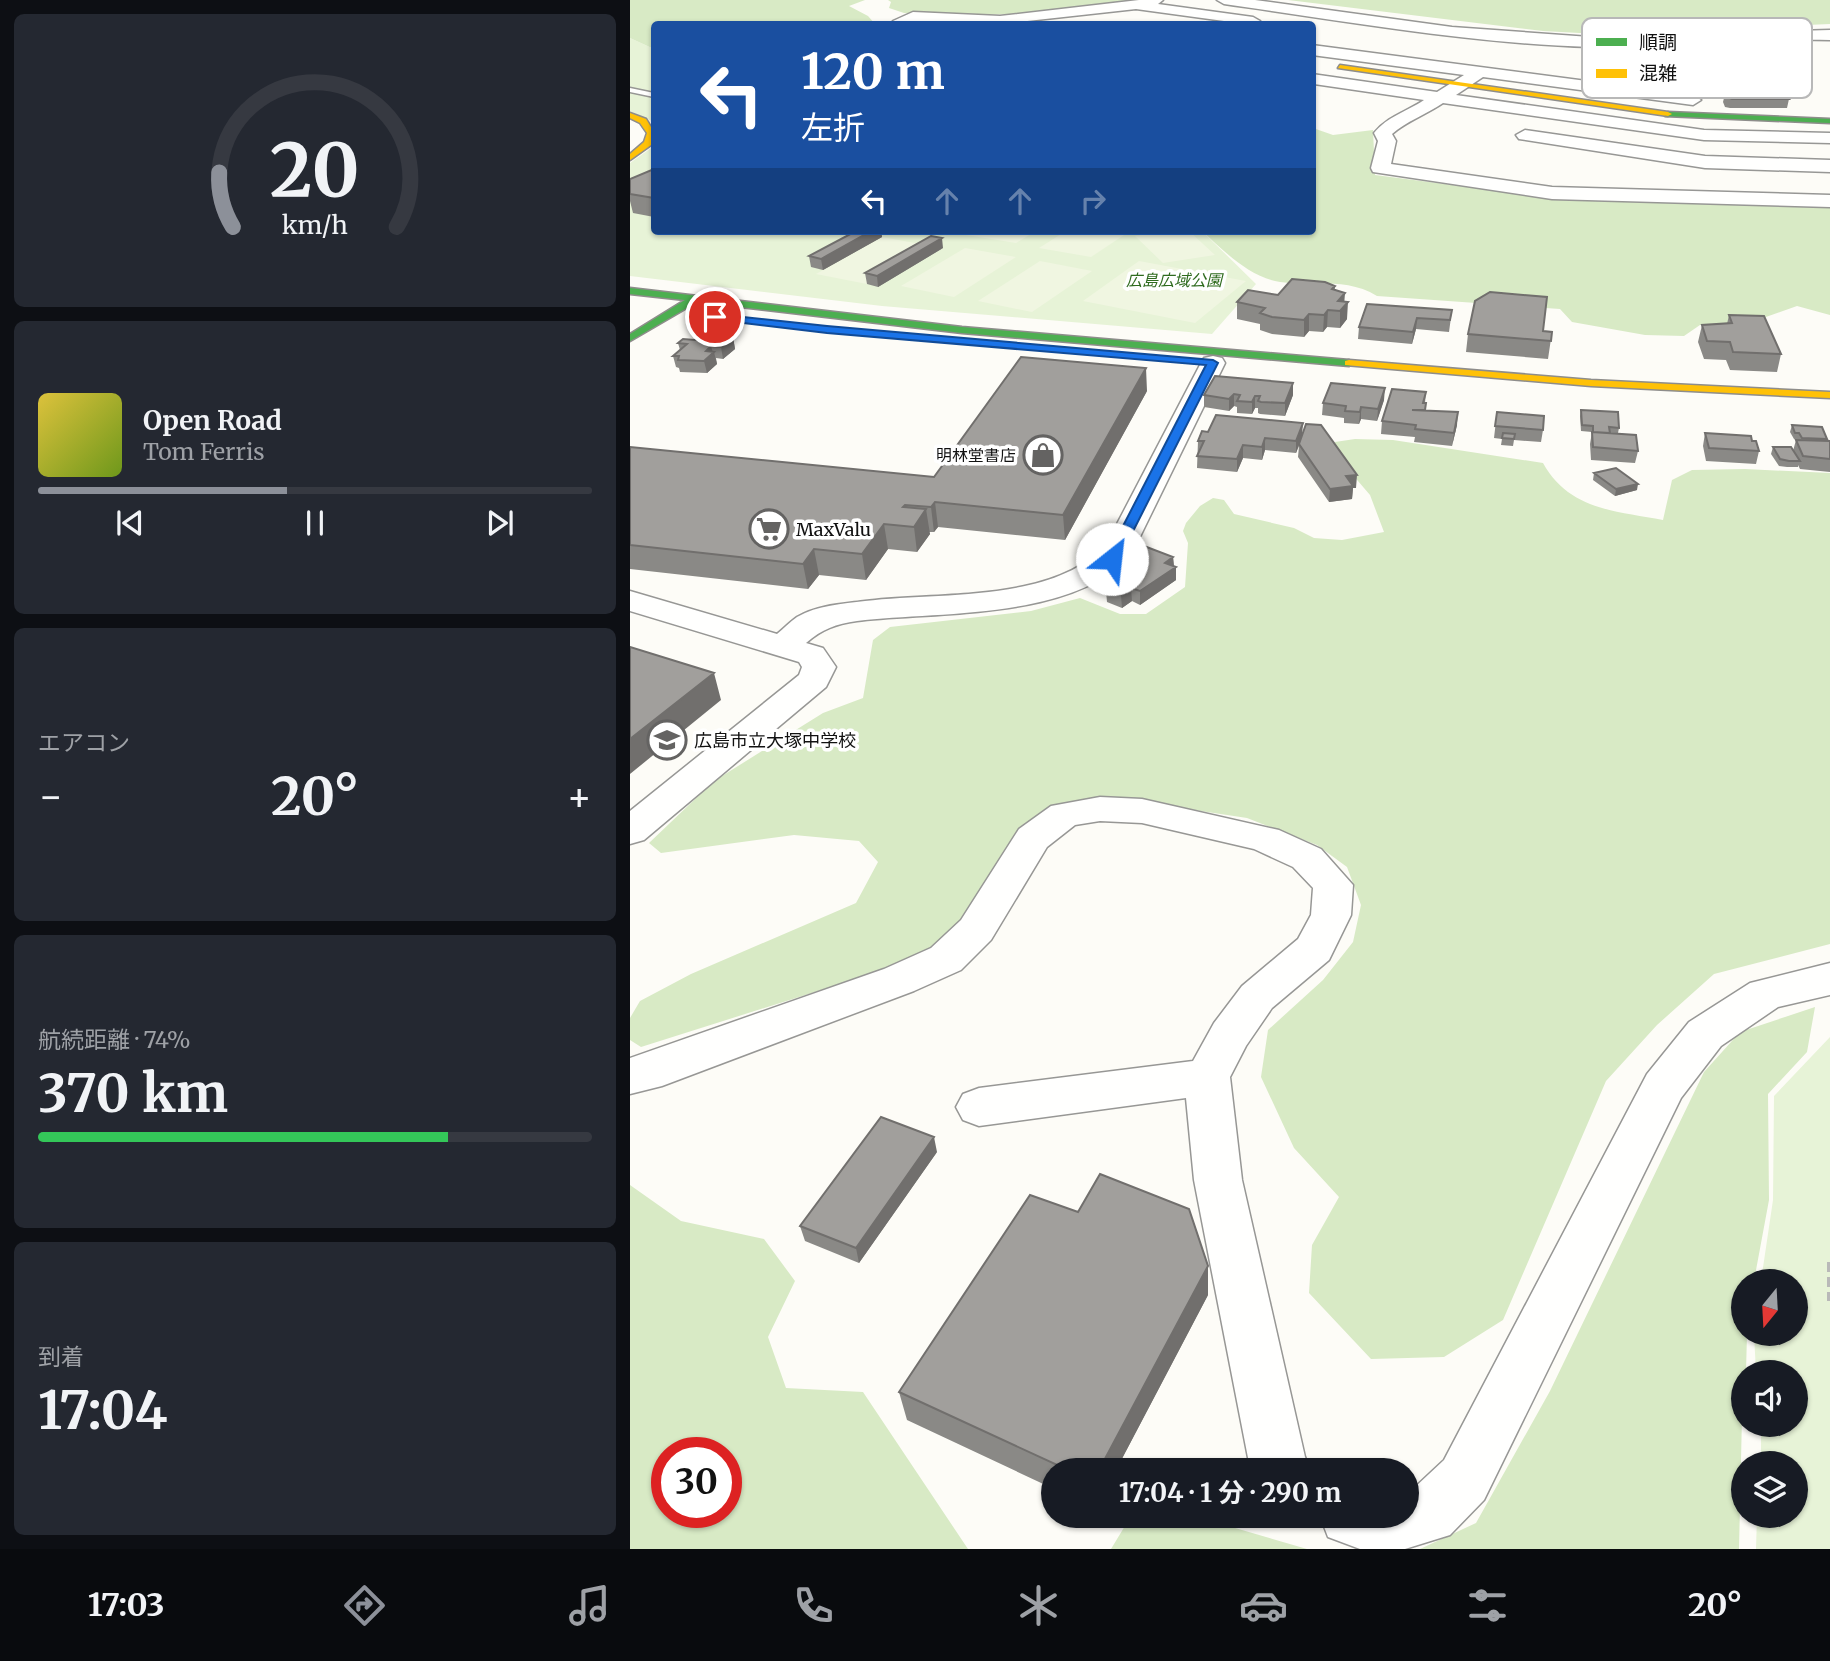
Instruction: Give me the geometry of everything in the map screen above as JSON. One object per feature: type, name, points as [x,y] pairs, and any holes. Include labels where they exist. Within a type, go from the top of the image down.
[{"type":"street","points":[[900,21],[913,16],[1000,20],[1136,5],[1156,0]]},
{"type":"street","points":[[1224,0],[1524,38],[1582,42]]},
{"type":"street","points":[[1136,5],[1252,21]]},
{"type":"street","points":[[1055,14],[1085,21]]},
{"type":"street","points":[[1316,81],[1405,24]]},
{"type":"street","points":[[1337,32],[1380,42],[1426,44]]},
{"type":"street","points":[[1812,35],[1830,35]]},
{"type":"street","points":[[1316,50],[1582,86]]},
{"type":"street","points":[[1340,67],[1459,84],[1582,97]]},
{"type":"street","points":[[1479,72],[1383,133],[1387,141],[1380,168],[1552,193],[1830,201]]},
{"type":"street","points":[[1316,83],[1440,97],[1704,135],[1830,138]]},
{"type":"street","points":[[1316,85],[1337,99]]},
{"type":"street","points":[[1591,98],[1830,121]]},
{"type":"street","points":[[1646,98],[1695,109]]},
{"type":"street","points":[[1690,98],[1704,135],[1705,162]]},
{"type":"street","points":[[1374,111],[1404,118],[1437,121]]},
{"type":"street","points":[[630,115],[643,121],[651,134],[648,143],[630,158]]},
{"type":"street","points":[[1505,132],[1705,162],[1830,166]]},
{"type":"street","points":[[1640,197],[1655,156]]},
{"type":"street","points":[[630,291],[962,330],[1604,384],[1830,395]]},
{"type":"street","points":[[630,338],[693,300]]},
{"type":"street","points":[[630,306],[827,330],[1556,392],[1830,407]]},
{"type":"street","points":[[783,646],[807,625],[826,616],[1025,596],[1063,586],[1101,568],[1119,549],[1213,363]]},
{"type":"street","points":[[630,601],[811,655],[819,667],[814,680],[630,831]]},
{"type":"street","points":[[630,1076],[646,1073],[899,981],[946,959],[976,930],[1033,838],[1064,815],[1100,809],[1142,811],[1265,839],[1307,858],[1333,885],[1331,915],[1314,949],[1257,998],[1230,1035],[1207,1077],[1218,1180],[1277,1458]]},
{"type":"street","points":[[1419,1516],[1429,1514],[1464,1480],[1663,1087],[1705,1034],[1765,994],[1830,979]]},
{"type":"street","points":[[979,1107],[1207,1077]]},
{"type":"lane","points":[[630,90],[651,94]]},
{"type":"path","points":[[1830,1262],[1830,1301]]},
{"type":"green space","points":[[630,0],[865,0],[849,6],[872,21],[651,21],[651,48],[630,38]]},
{"type":"green space","points":[[888,0],[1142,0],[1053,12],[964,15],[904,13],[889,8],[891,2]]},
{"type":"green space","points":[[1288,0],[1830,0],[1830,24],[1812,25],[1812,18],[1582,18],[1582,33],[1543,31]]},
{"type":"green space","points":[[630,38],[651,48],[651,121],[630,111]]},
{"type":"green space","points":[[1316,129],[1333,135],[1373,130],[1375,175],[1554,198],[1826,201],[1830,203],[1830,315],[1797,306],[1746,324],[1700,325],[1684,336],[1645,335],[1572,322],[1560,309],[1377,296],[1353,286],[1280,282],[1247,269],[1206,235],[1316,235]]},
{"type":"green space","name":"広島広域公園","points":[[651,148],[651,235],[1206,235],[1256,284],[1212,334],[882,306],[630,276],[630,163]]},
{"type":"green space","points":[[966,235],[1029,235],[1016,243]]},
{"type":"green space","points":[[1060,235],[1124,235],[1091,257],[1039,248]]},
{"type":"green space","points":[[1193,235],[1215,255],[1163,263],[1135,236]]},
{"type":"green space","points":[[882,237],[931,246],[867,284],[816,274]]},
{"type":"green space","points":[[965,248],[1016,257],[954,297],[901,286]]},
{"type":"green space","points":[[1040,261],[1092,271],[1032,312],[978,301]]},
{"type":"green space","points":[[1139,261],[1246,281],[1195,323],[1083,301]]},
{"type":"green space","points":[[1355,439],[1393,440],[1543,463],[1554,479],[1580,499],[1595,506],[1663,520],[1672,480],[1692,470],[1745,469],[1830,473],[1830,944],[1714,974],[1657,1025],[1606,1081],[1503,1320],[1444,1357],[1371,1359],[1309,1293],[1312,1245],[1339,1197],[1294,1148],[1261,1077],[1268,1030],[1323,980],[1353,942],[1361,905],[1347,867],[1317,845],[1247,818],[1115,798],[1069,806],[955,933],[925,954],[881,971],[641,1047],[630,1040],[630,1018],[640,1001],[691,974],[856,903],[878,862],[859,841],[794,835],[661,853],[649,843],[714,781],[823,713],[863,698],[873,640],[890,627],[1031,611],[1080,598],[1120,614],[1146,614],[1185,587],[1188,543],[1183,531],[1200,506],[1213,498],[1224,500],[1234,514],[1294,528],[1314,538],[1342,540],[1384,532],[1370,495],[1334,453],[1335,442]]},
{"type":"green space","points":[[1815,1007],[1807,1052],[1768,1094],[1769,1200],[1756,1269],[1731,1269],[1731,1346],[1747,1346],[1746,1360],[1731,1360],[1731,1437],[1742,1437],[1741,1451],[1731,1451],[1731,1528],[1739,1528],[1739,1549],[1420,1549],[1476,1523],[1550,1391],[1704,1072],[1740,1032]]},
{"type":"green space","points":[[1830,1037],[1830,1549],[1756,1549],[1757,1528],[1808,1528],[1808,1451],[1761,1451],[1761,1437],[1808,1437],[1808,1360],[1755,1360],[1755,1346],[1808,1346],[1808,1269],[1763,1269],[1773,1200],[1774,1096]]},
{"type":"green space","points":[[630,1185],[681,1221],[764,1239],[795,1281],[768,1337],[786,1388],[863,1392],[968,1549],[630,1549]]},
{"type":"green space","points":[[1124,1528],[1235,1528],[1307,1549],[1111,1549]]},
{"type":"building","points":[[1730,98],[1789,99],[1732,99]]},
{"type":"building","points":[[651,170],[651,198],[630,194],[630,179]]},
{"type":"building","points":[[848,235],[864,235],[821,259],[809,256]]},
{"type":"building","points":[[931,236],[942,238],[877,276],[865,273]]},
{"type":"building","points":[[1292,279],[1325,282],[1335,286],[1332,289],[1345,293],[1338,301],[1348,302],[1340,311],[1328,310],[1324,315],[1309,314],[1304,320],[1272,317],[1260,313],[1265,308],[1237,302],[1248,290],[1278,295]]},
{"type":"building","points":[[1490,292],[1547,297],[1543,331],[1552,332],[1551,341],[1468,334],[1475,301]]},
{"type":"building","points":[[1367,304],[1452,310],[1450,320],[1417,318],[1413,332],[1359,327]]},
{"type":"building","points":[[1729,315],[1764,316],[1781,354],[1733,352],[1730,342],[1707,341],[1702,325],[1732,323]]},
{"type":"building","points":[[702,334],[733,337],[721,347],[711,346],[706,351],[714,352],[704,361],[678,360],[679,356],[673,356],[687,344],[678,343],[683,339],[695,340]]},
{"type":"building","points":[[1021,357],[1146,368],[1063,515],[935,502],[931,507],[905,505],[903,507],[926,509],[914,527],[884,524],[862,554],[814,549],[803,564],[630,545],[630,447],[934,477]]},
{"type":"building","points":[[1215,376],[1293,383],[1285,403],[1261,402],[1258,401],[1260,396],[1255,396],[1252,402],[1237,401],[1240,395],[1234,394],[1229,399],[1204,395]]},
{"type":"building","points":[[1331,383],[1385,388],[1378,409],[1361,407],[1360,412],[1345,411],[1346,406],[1323,403]]},
{"type":"building","points":[[1392,389],[1426,392],[1423,403],[1426,403],[1425,410],[1412,410],[1458,412],[1454,433],[1415,429],[1416,425],[1382,421]]},
{"type":"building","points":[[1581,410],[1618,412],[1619,428],[1609,427],[1610,433],[1593,432],[1593,426],[1582,425]]},
{"type":"building","points":[[1497,412],[1544,416],[1543,430],[1495,426]]},
{"type":"building","points":[[1216,415],[1303,423],[1296,441],[1265,438],[1262,447],[1243,445],[1237,459],[1197,456],[1204,441],[1198,441],[1202,431],[1208,432]]},
{"type":"building","points":[[1306,424],[1321,425],[1357,475],[1346,476],[1353,486],[1330,489],[1299,444]]},
{"type":"building","points":[[1792,425],[1822,427],[1827,439],[1802,438],[1799,433],[1795,433]]},
{"type":"building","points":[[1592,432],[1636,435],[1638,451],[1593,447]]},
{"type":"building","points":[[1503,433],[1515,434],[1514,439],[1502,438]]},
{"type":"building","points":[[1705,433],[1751,436],[1759,451],[1709,448]]},
{"type":"building","points":[[1796,440],[1830,441],[1830,459],[1803,456]]},
{"type":"building","points":[[1773,447],[1791,447],[1800,461],[1780,459]]},
{"type":"building","points":[[1616,468],[1638,484],[1616,489],[1594,473]]},
{"type":"building","points":[[1144,546],[1173,557],[1165,563],[1176,567],[1140,591],[1131,588],[1121,595],[1106,589],[1116,581],[1100,576]]},
{"type":"building","points":[[630,647],[714,673],[630,739]]},
{"type":"building","points":[[881,1117],[934,1137],[856,1248],[800,1226]]},
{"type":"building","points":[[1100,1174],[1189,1209],[1208,1266],[1105,1458],[1042,1458],[899,1392],[1030,1195],[1078,1212]]},
{"type":"traffic: fast","points":[[1668,114],[1830,121]]},
{"type":"traffic: fast","points":[[630,291],[962,330],[1349,363]]},
{"type":"traffic: fast","points":[[630,338],[693,300]]},
{"type":"traffic: slow","points":[[1340,67],[1668,114]]},
{"type":"traffic: slow","points":[[630,115],[643,121],[651,133],[648,143],[630,158]]},
{"type":"traffic: slow","points":[[1349,363],[1591,383],[1830,395]]},
{"type":"place","name":"明林堂書店","points":[[1043,455]]},
{"type":"place","name":"MaxValu","points":[[769,529]]},
{"type":"place","name":"広島市立大塚中学校","points":[[667,740]]},
{"type":"route","points":[[715,317],[827,330],[1213,363],[1112,559]]}]
